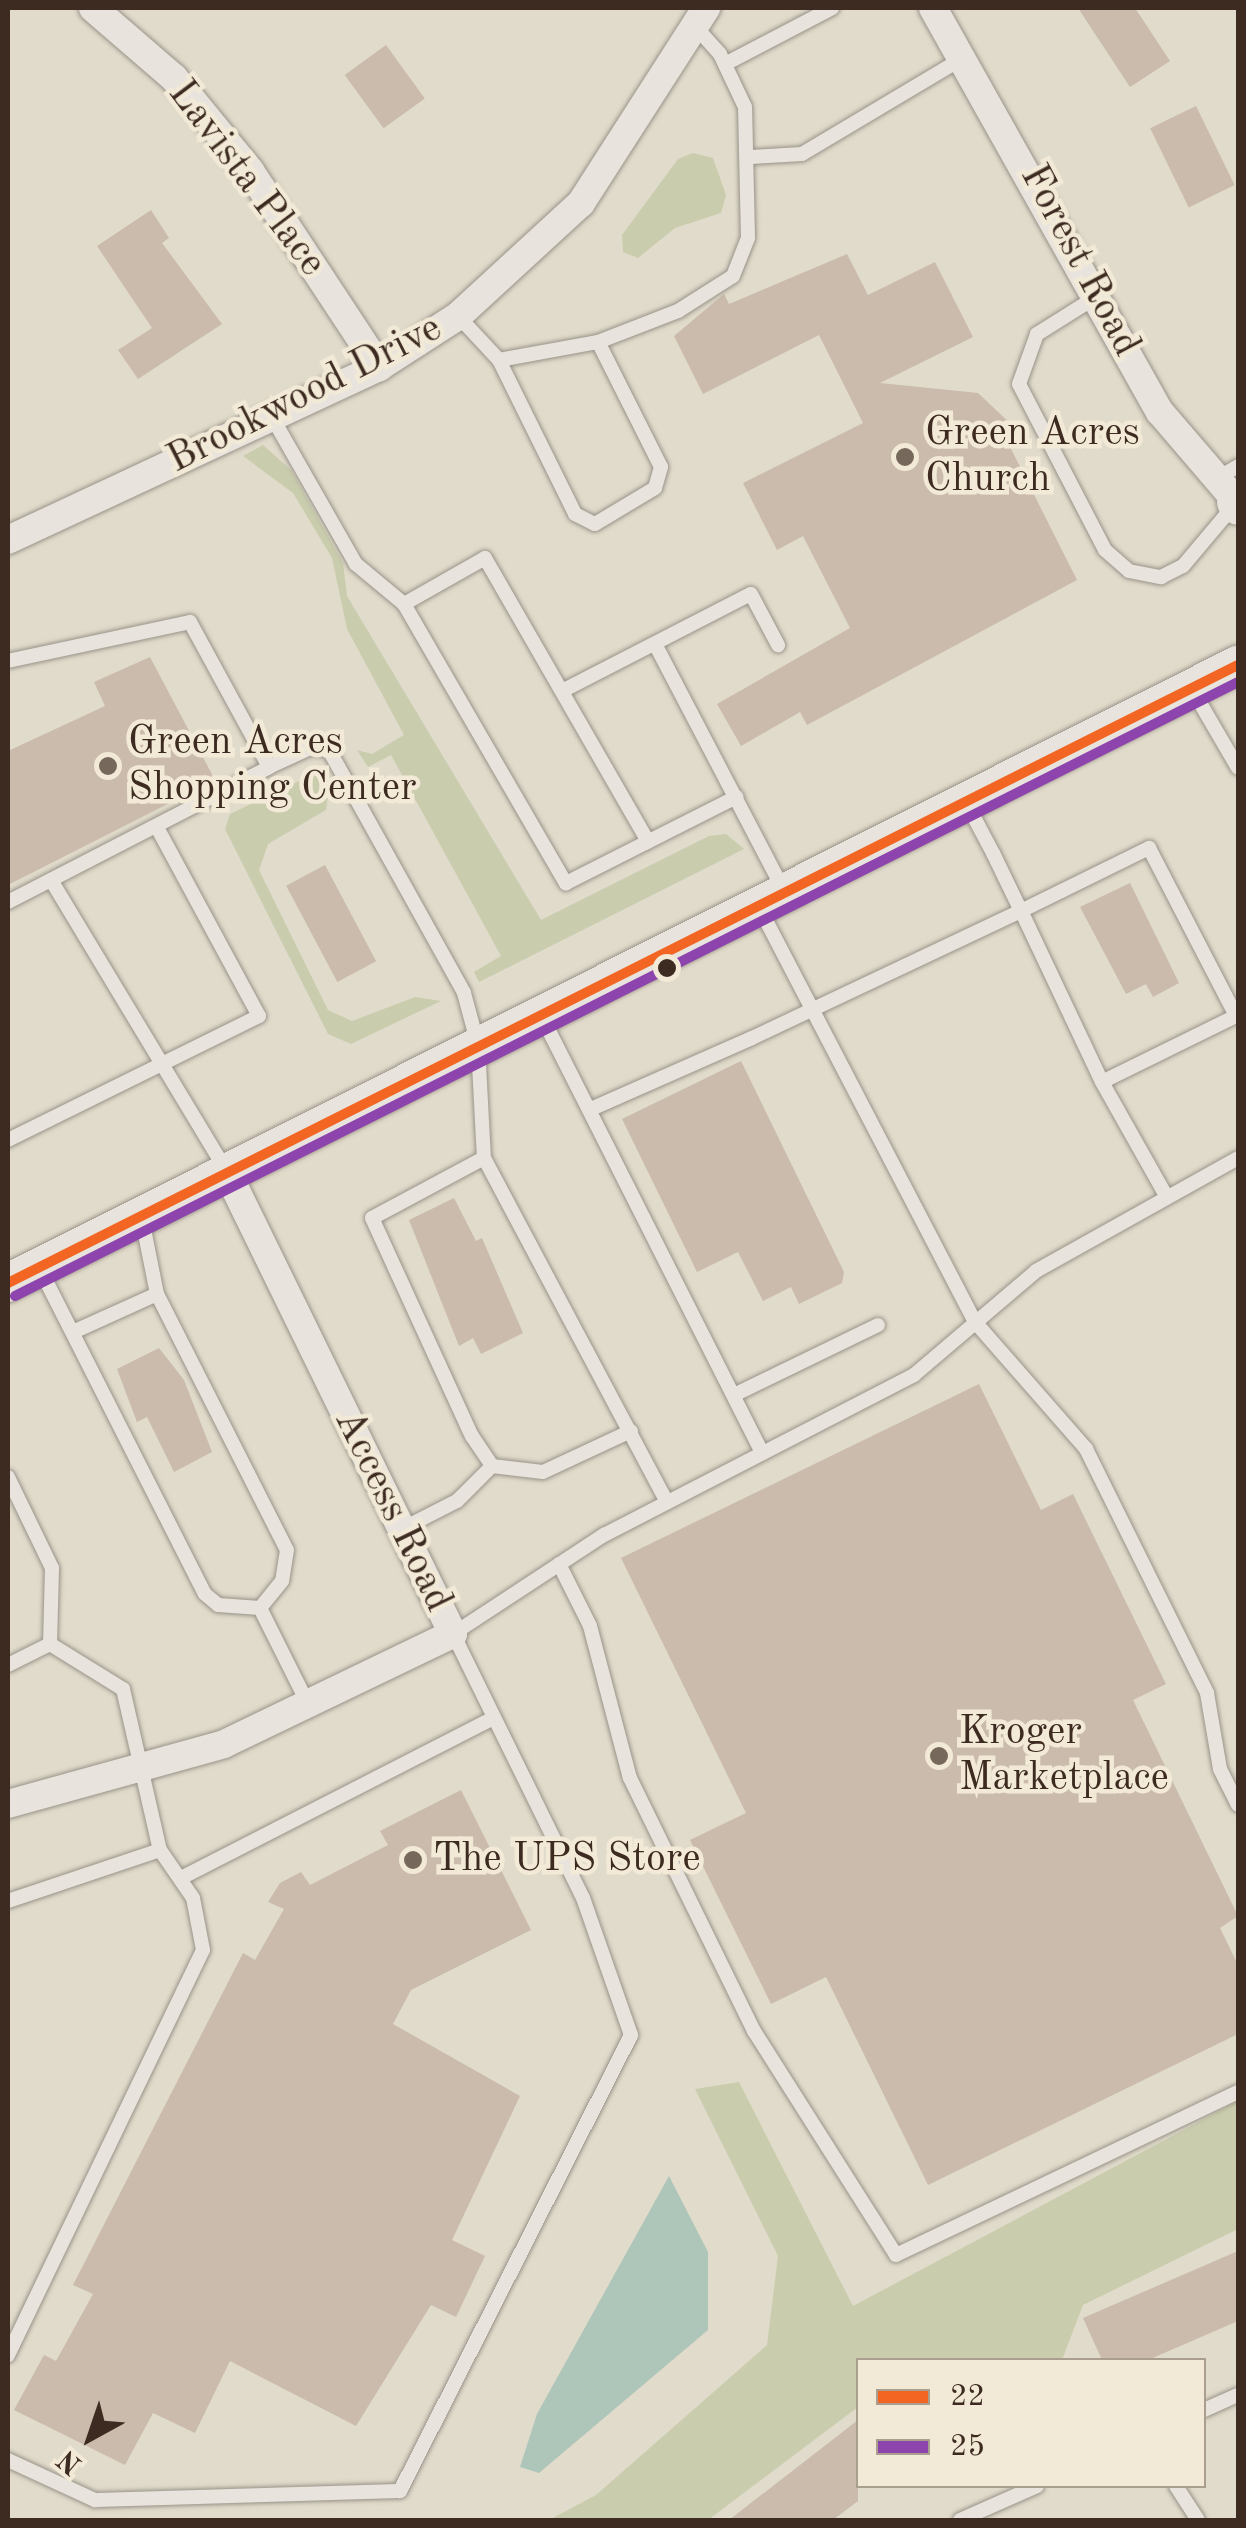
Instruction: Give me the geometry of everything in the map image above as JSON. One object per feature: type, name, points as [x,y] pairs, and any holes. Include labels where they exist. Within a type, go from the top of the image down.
[{"type":"main road","points":[[24,1275],[1238,665]]},
{"type":"street","name":"Lavista Place","points":[[93,8],[174,78],[250,172],[379,366]]},
{"type":"street","name":"Forest Road","points":[[933,8],[966,56],[1160,412],[1233,491]]},
{"type":"street","name":"Brookwood Drive","points":[[8,540],[379,366],[458,316],[581,202],[700,16]]},
{"type":"street","name":"Access Road","points":[[8,1804],[138,1768],[309,1706],[453,1634],[227,1172]]},
{"type":"lane","points":[[725,64],[832,8]]},
{"type":"lane","points":[[500,360],[598,342],[678,311],[733,276],[748,238],[750,158],[745,107],[700,16]]},
{"type":"lane","points":[[750,158],[802,154],[966,56]]},
{"type":"lane","points":[[1097,296],[1037,334],[1019,384],[1106,550],[1129,570],[1161,577],[1183,566],[1233,491]]},
{"type":"lane","points":[[458,316],[500,360],[575,514],[594,524],[654,488],[661,466],[598,342]]},
{"type":"lane","points":[[272,418],[356,564],[404,604],[566,883],[736,797]]},
{"type":"lane","points":[[404,604],[485,558],[648,842]]},
{"type":"lane","points":[[562,691],[751,594],[778,645]]},
{"type":"lane","points":[[8,661],[190,622],[269,767]]},
{"type":"lane","points":[[655,644],[736,797],[814,1009],[975,1322],[1086,1449],[1207,1694],[1220,1769],[1238,1805]]},
{"type":"lane","points":[[1192,688],[1238,768]]},
{"type":"lane","points":[[8,902],[310,748],[342,763],[464,993],[478,1045],[484,1158],[667,1502]]},
{"type":"lane","points":[[967,803],[1102,1082],[1165,1194]]},
{"type":"lane","points":[[8,1140],[259,1016],[157,827]]},
{"type":"lane","points":[[590,1109],[814,1009],[1149,848],[1236,1016],[1102,1082]]},
{"type":"lane","points":[[51,880],[227,1172]]},
{"type":"lane","points":[[540,1014],[762,1453]]},
{"type":"lane","points":[[484,1158],[372,1218],[492,1466]]},
{"type":"lane","points":[[8,2460],[96,2500],[400,2490],[631,2035],[582,1898],[453,1634],[559,1564],[667,1502],[914,1375],[1036,1271],[1165,1194],[1238,1158]]},
{"type":"lane","points":[[141,1216],[156,1294],[287,1550],[282,1580],[260,1608]]},
{"type":"lane","points":[[24,1275],[73,1332],[205,1594],[218,1605],[260,1608]]},
{"type":"lane","points":[[73,1332],[156,1294]]},
{"type":"lane","points":[[734,1395],[878,1326]]},
{"type":"lane","points":[[492,1466],[544,1472],[631,1430]]},
{"type":"lane","points":[[402,1529],[458,1501],[492,1466]]},
{"type":"lane","points":[[8,1478],[52,1568],[50,1644]]},
{"type":"lane","points":[[559,1564],[590,1626],[638,1795],[754,2031],[896,2255],[1238,2092]]},
{"type":"lane","points":[[260,1608],[309,1706]]},
{"type":"lane","points":[[8,1665],[50,1644]]},
{"type":"lane","points":[[8,2356],[203,1950],[181,1878],[160,1850],[138,1768],[124,1688],[50,1644]]},
{"type":"lane","points":[[181,1878],[493,1718]]},
{"type":"lane","points":[[8,1901],[160,1850]]},
{"type":"lane","points":[[1206,2409],[1238,2394]]},
{"type":"lane","points":[[960,2520],[1032,2488]]},
{"type":"lane","points":[[1177,2488],[1198,2520]]},
{"type":"shaded area","points":[[693,153],[713,158],[726,195],[721,213],[675,228],[638,258],[623,252],[622,235],[678,159]]},
{"type":"shaded area","points":[[263,445],[291,470],[343,563],[347,596],[541,920],[709,836],[726,834],[744,849],[479,982],[474,972],[501,956],[391,755],[368,767],[357,750],[372,754],[404,735],[347,629],[332,558],[293,493],[243,456]]},
{"type":"shaded area","points":[[318,772],[330,782],[326,810],[268,844],[259,870],[328,1010],[352,1021],[415,997],[441,1001],[351,1044],[328,1034],[225,829],[230,814]]},
{"type":"shaded area","points":[[739,2082],[853,2306],[1238,2101],[1238,2229],[1083,2305],[1063,2358],[856,2358],[856,2409],[708,2520],[549,2520],[596,2495],[767,2345],[778,2256],[695,2089]]},
{"type":"shaded area","points":[[669,2176],[708,2252],[708,2330],[539,2473],[520,2467],[537,2414]]},
{"type":"building","points":[[1078,8],[1135,8],[1170,61],[1130,87]]},
{"type":"building","points":[[386,45],[425,98],[384,128],[345,75]]},
{"type":"building","points":[[1196,106],[1235,185],[1189,207],[1150,128]]},
{"type":"building","points":[[151,210],[169,238],[162,243],[222,324],[138,379],[118,350],[152,328],[97,246]]},
{"type":"building","name":"Green Acres Church","points":[[847,254],[868,295],[935,262],[973,337],[880,383],[978,393],[1013,426],[1002,431],[1077,580],[807,725],[800,712],[741,746],[717,704],[850,628],[803,536],[777,550],[743,483],[863,423],[819,335],[703,394],[674,336],[724,294],[729,304]]},
{"type":"building","name":"Green Acres Shopping Center","points":[[150,657],[215,780],[8,885],[8,751],[105,706],[94,682]]},
{"type":"building","points":[[325,865],[376,961],[337,982],[286,886]]},
{"type":"building","points":[[1130,883],[1179,983],[1153,997],[1146,984],[1126,994],[1080,907]]},
{"type":"building","points":[[741,1061],[844,1272],[842,1283],[799,1304],[791,1287],[763,1301],[738,1252],[697,1272],[622,1119]]},
{"type":"building","points":[[454,1198],[476,1241],[482,1238],[523,1333],[481,1354],[473,1338],[459,1346],[409,1220]]},
{"type":"building","points":[[159,1348],[184,1380],[212,1452],[174,1472],[147,1417],[137,1422],[117,1369]]},
{"type":"building","name":"Kroger Marketplace","points":[[979,1384],[1041,1510],[1073,1494],[1166,1684],[1133,1700],[1238,1916],[1220,1928],[1238,1965],[1238,2034],[928,2185],[826,1977],[771,2004],[690,1840],[746,1813],[621,1558]]},
{"type":"building","points":[[461,1790],[531,1930],[411,1990],[393,2024],[520,2096],[452,2240],[485,2256],[456,2317],[431,2305],[356,2426],[230,2361],[195,2433],[153,2413],[125,2465],[14,2410],[44,2355],[56,2361],[93,2294],[73,2285],[243,1953],[255,1960],[284,1909],[268,1902],[280,1883],[301,1872],[310,1885],[388,1845],[380,1831]]},
{"type":"building","points":[[1238,2251],[1238,2321],[1153,2358],[1101,2358],[1083,2318]]},
{"type":"building","points":[[856,2422],[858,2501],[833,2520],[729,2520]]},
{"type":"transit line","name":"22","points":[[8,1283],[1238,665]]},
{"type":"transit line","name":"25","points":[[15,1296],[1238,682]]},
{"type":"place","name":"Green Acres Church","points":[[905,457]]},
{"type":"place","name":"Green Acres Shopping Center","points":[[108,766]]},
{"type":"place","name":"Kroger Marketplace","points":[[939,1756]]},
{"type":"place","name":"The UPS Store","points":[[413,1860]]}]
